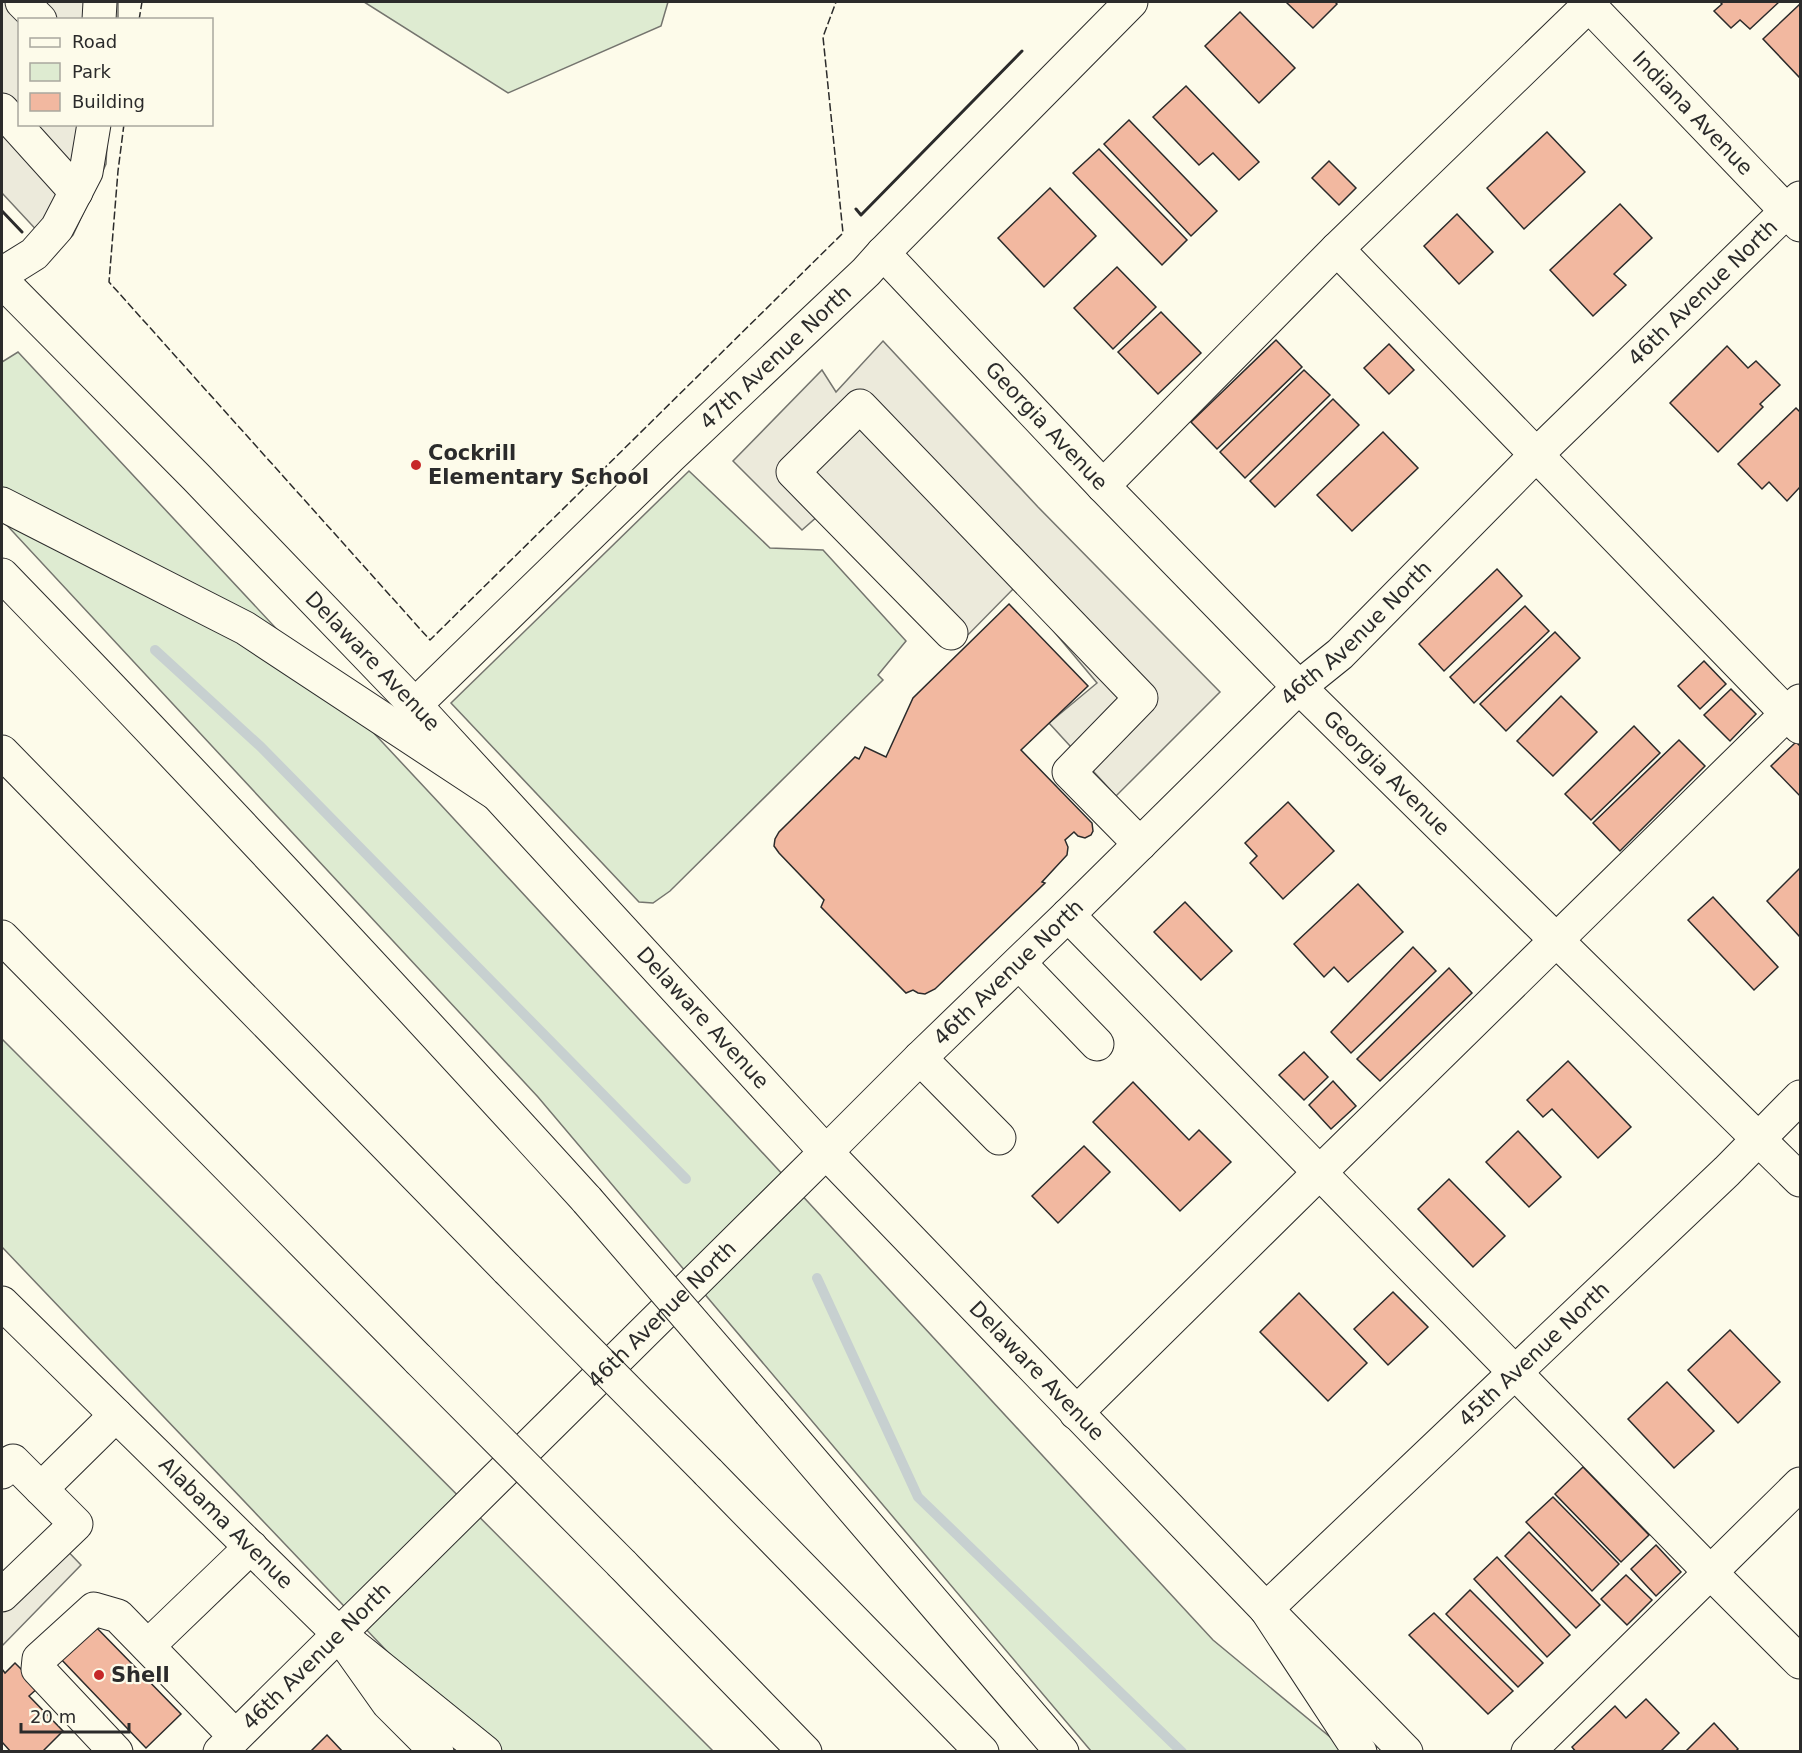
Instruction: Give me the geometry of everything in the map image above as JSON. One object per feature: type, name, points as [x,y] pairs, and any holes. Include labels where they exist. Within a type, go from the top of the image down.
[{"type":"main road","points":[[22,2],[38,18]]},
{"type":"main road","points":[[99,18],[100,2]]},
{"type":"main road","name":"47th Avenue North","points":[[415,705],[679,448],[866,272],[1131,2]]},
{"type":"main road","points":[[1103,486],[1337,249],[1588,3]]},
{"type":"main road","name":"Indiana Avenue","points":[[1588,3],[1796,211]]},
{"type":"main road","points":[[2,110],[76,192]]},
{"type":"main road","points":[[2,274],[34,254],[57,228],[86,172],[94,126]]},
{"type":"main road","name":"46th Avenue North","points":[[228,1744],[920,1058],[1299,687],[1340,654],[1536,455],[1796,211]]},
{"type":"main road","points":[[1077,1413],[1556,940],[1796,714],[1536,455],[1337,249]]},
{"type":"main road","name":"Georgia Avenue","points":[[883,253],[1103,486],[1299,687],[1800,1180]]},
{"type":"main road","name":"Delaware Avenue","points":[[2,281],[196,477],[415,705],[826,1152],[1406,1752]]},
{"type":"main road","points":[[951,633],[793,472],[861,406],[1141,698],[1069,772],[1140,844]]},
{"type":"main road","points":[[2,504],[245,628],[495,793]]},
{"type":"main road","points":[[2,575],[141,718],[449,1048],[587,1200],[1062,1752]]},
{"type":"main road","points":[[2,752],[982,1752]]},
{"type":"main road","points":[[1068,915],[1800,1662]]},
{"type":"main road","points":[[2,937],[805,1752]]},
{"type":"main road","points":[[1019,963],[1097,1044]]},
{"type":"main road","points":[[920,1058],[999,1138]]},
{"type":"main road","name":"45th Avenue North","points":[[1266,1609],[1760,1139],[1800,1097]]},
{"type":"main road","name":"Alabama Avenue","points":[[2,1303],[339,1634],[388,1703],[437,1752]]},
{"type":"main road","points":[[41,1489],[116,1415]]},
{"type":"main road","points":[[2,1595],[75,1524],[41,1489],[7,1466]]},
{"type":"main road","points":[[1528,1752],[1800,1484]]},
{"type":"main road","points":[[148,1646],[251,1547]]},
{"type":"main road","points":[[116,1752],[38,1670],[39,1659],[94,1609],[118,1616],[148,1646],[228,1744]]},
{"type":"main road","points":[[1266,1609],[1360,1752]]},
{"type":"main road","points":[[339,1634],[485,1752]]},
{"type":"green space","points":[[364,2],[668,2],[661,26],[508,93]]},
{"type":"green space","points":[[18,352],[441,805],[1213,1640],[1347,1751],[1091,1751],[538,1097],[2,520],[2,362]]},
{"type":"green space","points":[[689,471],[770,548],[823,550],[906,641],[878,675],[883,680],[670,891],[653,903],[639,902],[451,703]]},
{"type":"green space","points":[[2,1039],[713,1751],[482,1751],[2,1247]]},
{"type":"shaded area","points":[[2,2],[118,2],[118,18],[18,18],[18,126],[108,126],[106,164],[73,235],[56,251],[2,193]]},
{"type":"shaded area","points":[[883,341],[1038,507],[1220,692],[1116,796],[1049,723],[1097,683],[1016,586],[959,644],[835,501],[802,530],[733,461],[822,370],[836,392]]},
{"type":"shaded area","points":[[58,1541],[81,1565],[2,1646],[2,1595]]},
{"type":"building","points":[[1286,2],[1335,2],[1337,4],[1313,28]]},
{"type":"building","points":[[1720,2],[1779,2],[1750,29],[1740,20],[1731,28],[1714,11],[1722,4]]},
{"type":"building","points":[[1800,4],[1800,78],[1763,39]]},
{"type":"building","points":[[1240,12],[1295,68],[1259,103],[1205,46]]},
{"type":"building","points":[[1186,86],[1259,162],[1239,180],[1213,153],[1199,165],[1153,117]]},
{"type":"building","points":[[1129,120],[1217,211],[1191,236],[1104,144]]},
{"type":"building","points":[[1547,132],[1585,172],[1524,229],[1487,188]]},
{"type":"building","points":[[1099,149],[1187,240],[1162,265],[1073,173]]},
{"type":"building","points":[[1329,161],[1356,188],[1339,205],[1312,178]]},
{"type":"building","points":[[1050,188],[1096,236],[1044,287],[998,238]]},
{"type":"building","points":[[1620,204],[1652,238],[1614,274],[1626,285],[1593,316],[1550,270]]},
{"type":"building","points":[[1457,214],[1493,252],[1459,284],[1424,246]]},
{"type":"building","points":[[1117,267],[1156,307],[1113,349],[1074,308]]},
{"type":"building","points":[[1161,312],[1201,353],[1158,394],[1118,352]]},
{"type":"building","points":[[1276,340],[1302,367],[1217,449],[1191,422]]},
{"type":"building","points":[[1389,344],[1414,370],[1389,394],[1364,368]]},
{"type":"building","points":[[1727,346],[1748,368],[1756,361],[1780,385],[1760,404],[1763,407],[1718,452],[1670,403]]},
{"type":"building","points":[[1304,370],[1330,395],[1245,478],[1220,452]]},
{"type":"building","points":[[1333,399],[1359,425],[1275,507],[1250,481]]},
{"type":"building","points":[[1796,408],[1800,412],[1800,487],[1787,501],[1769,482],[1762,489],[1738,464]]},
{"type":"building","points":[[1383,432],[1418,468],[1352,531],[1317,495]]},
{"type":"building","points":[[1497,569],[1522,596],[1444,671],[1419,644]]},
{"type":"building","points":[[1009,604],[1088,686],[1021,750],[1092,823],[1093,831],[1085,838],[1074,832],[1065,840],[1068,847],[1067,855],[1042,882],[1045,883],[935,989],[925,994],[913,990],[906,993],[821,907],[824,900],[779,853],[774,846],[775,839],[779,832],[855,757],[859,759],[865,747],[886,757],[913,698]]},
{"type":"building","points":[[1525,606],[1549,631],[1474,703],[1450,677]]},
{"type":"building","points":[[1555,632],[1580,658],[1506,731],[1480,704]]},
{"type":"building","points":[[1704,661],[1726,684],[1700,709],[1678,686]]},
{"type":"building","points":[[1731,689],[1756,714],[1730,741],[1704,715]]},
{"type":"building","points":[[1561,696],[1597,732],[1553,776],[1517,741]]},
{"type":"building","points":[[1634,726],[1660,753],[1591,820],[1565,794]]},
{"type":"building","points":[[1679,740],[1705,766],[1620,851],[1593,823]]},
{"type":"building","points":[[1796,742],[1800,746],[1800,796],[1771,766]]},
{"type":"building","points":[[1288,802],[1334,851],[1283,899],[1250,863],[1257,856],[1245,843]]},
{"type":"building","points":[[1800,868],[1800,937],[1767,901]]},
{"type":"building","points":[[1358,884],[1403,932],[1348,982],[1334,967],[1324,977],[1294,944]]},
{"type":"building","points":[[1713,897],[1778,967],[1754,990],[1688,920]]},
{"type":"building","points":[[1185,902],[1232,951],[1201,980],[1154,932]]},
{"type":"building","points":[[1413,947],[1436,971],[1351,1053],[1331,1032]]},
{"type":"building","points":[[1449,968],[1472,993],[1380,1081],[1357,1059]]},
{"type":"building","points":[[1304,1052],[1328,1077],[1304,1100],[1279,1075]]},
{"type":"building","points":[[1568,1061],[1631,1127],[1598,1158],[1552,1109],[1543,1117],[1527,1100]]},
{"type":"building","points":[[1333,1081],[1356,1106],[1331,1129],[1309,1105]]},
{"type":"building","points":[[1133,1082],[1189,1140],[1199,1130],[1231,1162],[1180,1211],[1093,1122]]},
{"type":"building","points":[[1518,1131],[1561,1177],[1529,1207],[1486,1162]]},
{"type":"building","points":[[1084,1146],[1110,1172],[1058,1223],[1032,1196]]},
{"type":"building","points":[[1449,1179],[1505,1236],[1473,1267],[1418,1209]]},
{"type":"building","points":[[1393,1292],[1428,1327],[1388,1365],[1354,1329]]},
{"type":"building","points":[[1299,1293],[1367,1363],[1328,1401],[1260,1332]]},
{"type":"building","points":[[1730,1330],[1780,1382],[1738,1423],[1688,1370]]},
{"type":"building","points":[[1667,1382],[1714,1431],[1674,1468],[1628,1419]]},
{"type":"building","points":[[1583,1467],[1649,1535],[1621,1562],[1555,1494]]},
{"type":"building","points":[[1553,1497],[1619,1564],[1592,1591],[1526,1522]]},
{"type":"building","points":[[1529,1532],[1600,1605],[1576,1628],[1505,1556]]},
{"type":"building","points":[[1656,1545],[1681,1572],[1656,1596],[1631,1569]]},
{"type":"building","points":[[1497,1557],[1570,1635],[1547,1657],[1474,1579]]},
{"type":"building","points":[[1626,1575],[1652,1600],[1627,1625],[1601,1599]]},
{"type":"building","points":[[1470,1590],[1543,1663],[1518,1687],[1446,1614]]},
{"type":"building","points":[[1434,1613],[1513,1691],[1488,1714],[1409,1635]]},
{"type":"building","points":[[93,1624],[181,1714],[146,1748],[59,1657]]},
{"type":"building","points":[[15,1663],[39,1687],[29,1696],[63,1731],[42,1752],[11,1752],[2,1742],[2,1669],[5,1673]]},
{"type":"building","points":[[1646,1699],[1679,1733],[1660,1752],[1576,1752],[1572,1747],[1615,1706],[1626,1718]]},
{"type":"building","points":[[1714,1723],[1738,1749],[1735,1752],[1685,1752]]},
{"type":"building","points":[[327,1735],[343,1752],[310,1752]]},
{"type":"waterway","points":[[155,650],[261,747],[686,1179]]},
{"type":"waterway","points":[[817,1278],[918,1497],[1182,1752]]},
{"type":"fence","points":[[139,18],[142,2]]},
{"type":"fence","points":[[124,126],[109,282],[430,640],[843,233],[823,37],[836,2]]},
{"type":"wall","points":[[856,209],[861,215],[1022,51]]},
{"type":"wall","points":[[2,211],[22,232]]},
{"type":"place","name":"Cockrill Elementary School","points":[[416,465]]},
{"type":"place","name":"Shell","points":[[99,1675]]}]
